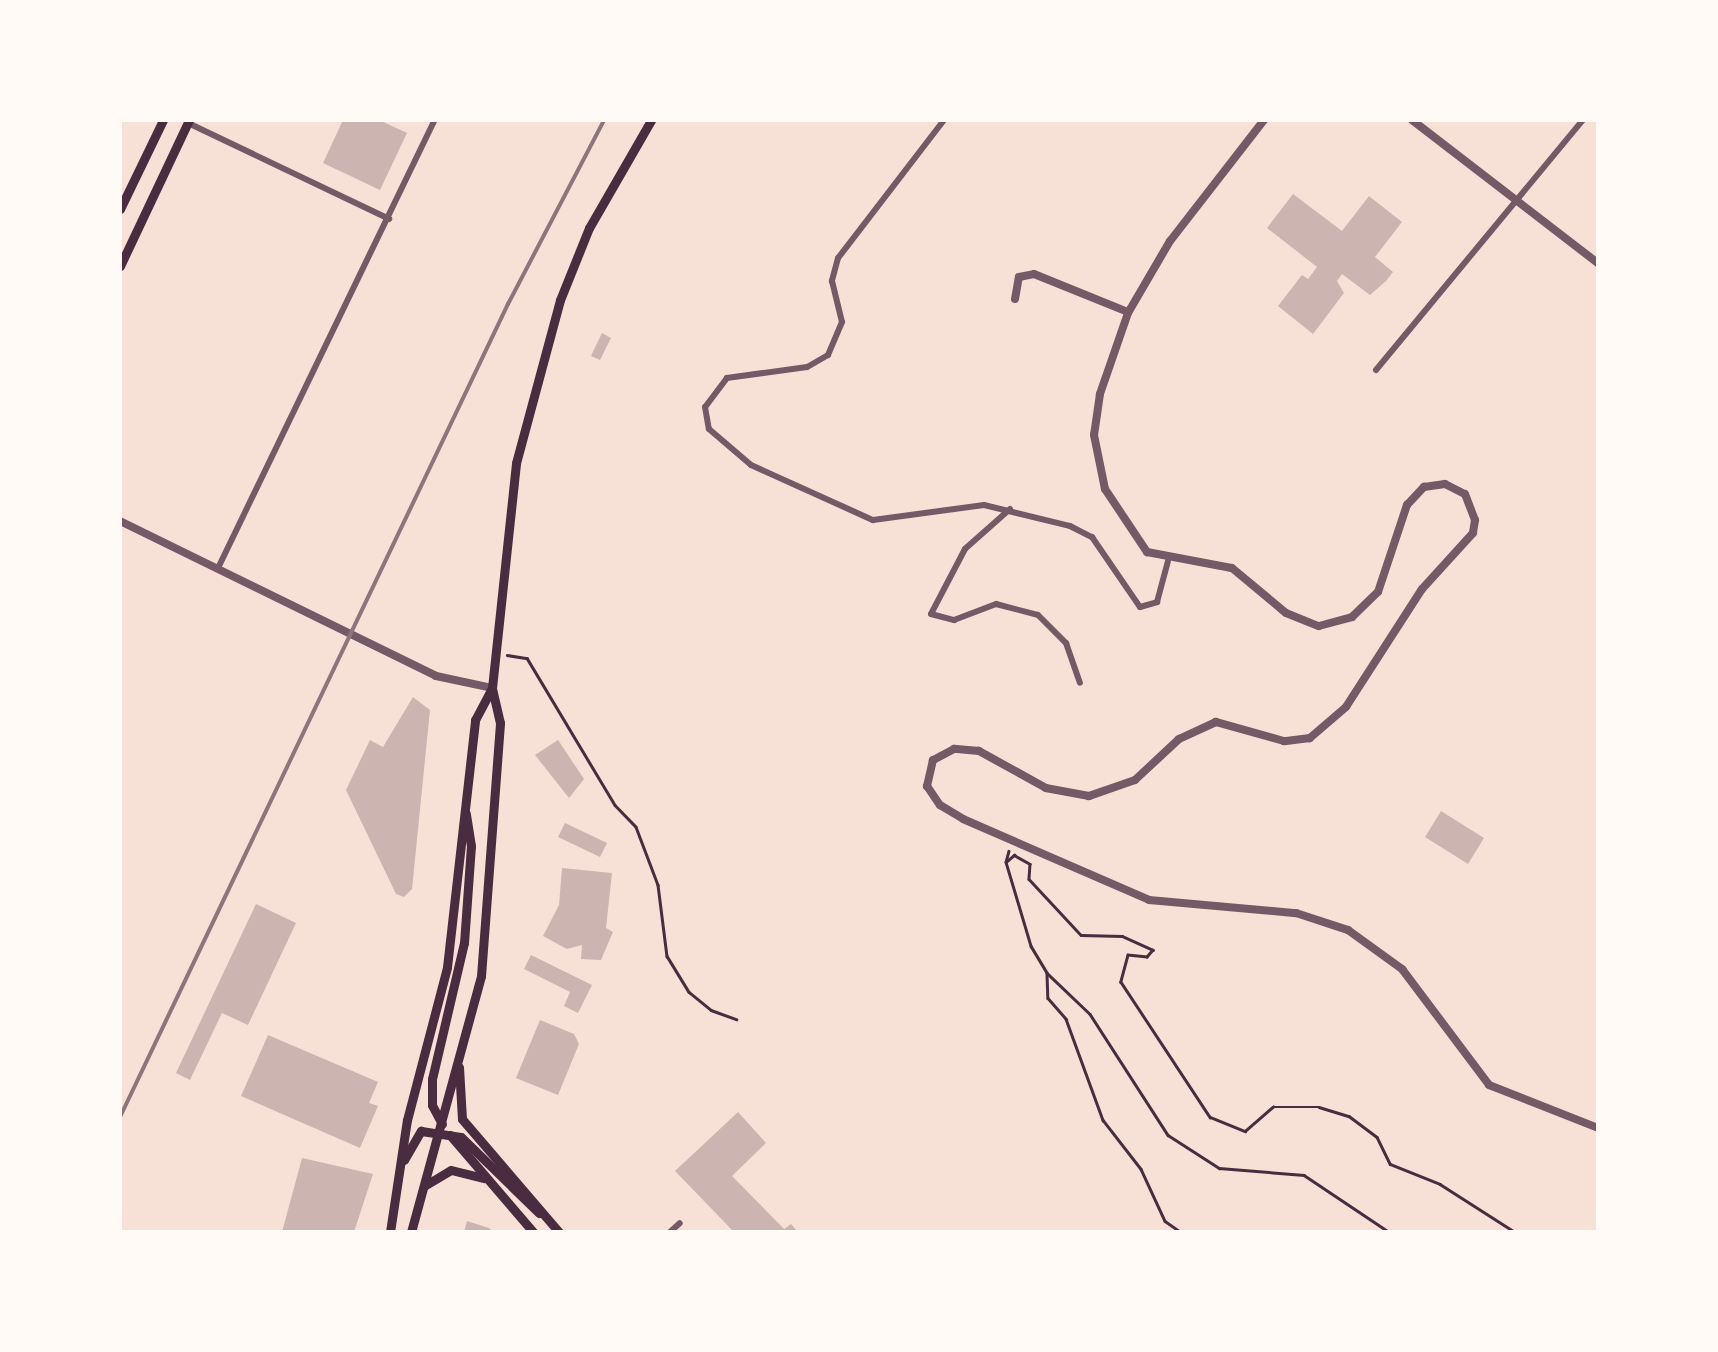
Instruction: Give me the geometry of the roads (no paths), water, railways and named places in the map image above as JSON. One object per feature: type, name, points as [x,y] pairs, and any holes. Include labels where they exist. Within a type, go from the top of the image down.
[{"type":"main road","points":[[120,209],[162,120]]},
{"type":"main road","points":[[411,1232],[444,1130],[484,954],[500,724],[492,688],[516,462],[536,370],[589,228],[650,120]]},
{"type":"main road","points":[[120,266],[189,122]]},
{"type":"main road","points":[[390,1232],[407,1120],[447,967],[475,720],[492,688]]},
{"type":"main road","points":[[464,800],[470,846],[464,943],[432,1079],[432,1105],[444,1130],[532,1232]]},
{"type":"main road","points":[[458,1067],[462,1119],[559,1232]]},
{"type":"main road","points":[[403,1162],[415,1135],[444,1130],[461,1138],[521,1202],[546,1216]]},
{"type":"main road","points":[[424,1186],[450,1170],[487,1179]]},
{"type":"street","points":[[219,566],[435,120]]},
{"type":"street","points":[[944,120],[833,269],[842,322],[836,345],[808,367],[727,378],[705,407],[710,429],[751,465],[873,520],[968,506],[1010,508],[1092,537],[1140,607],[1156,602],[1168,560]]},
{"type":"street","points":[[1264,120],[1170,241],[1128,312],[1100,394],[1094,461],[1134,540],[1168,560],[1232,568],[1286,613],[1336,624],[1378,592],[1407,505],[1424,486],[1456,488],[1472,503],[1476,520],[1465,549],[1422,589],[1346,706],[1310,738],[1284,741],[1228,721],[1204,725],[1135,780],[1089,796],[1046,788],[968,748],[933,760],[926,781],[935,800],[1013,840],[1166,905],[1327,920],[1402,969],[1489,1085],[1598,1128]]},
{"type":"street","points":[[1412,120],[1598,263]]},
{"type":"street","points":[[1376,370],[1520,203],[1583,120]]},
{"type":"street","points":[[189,122],[389,219]]},
{"type":"street","points":[[1015,299],[1019,277],[1034,274],[1128,312]]},
{"type":"street","points":[[1010,508],[964,549],[931,614],[954,620],[996,604],[1038,615],[1066,642],[1080,683]]},
{"type":"street","points":[[120,520],[436,676],[492,688]]},
{"type":"street","points":[[670,1232],[680,1223]]},
{"type":"railway","points":[[120,1117],[508,304],[604,120]]}]
